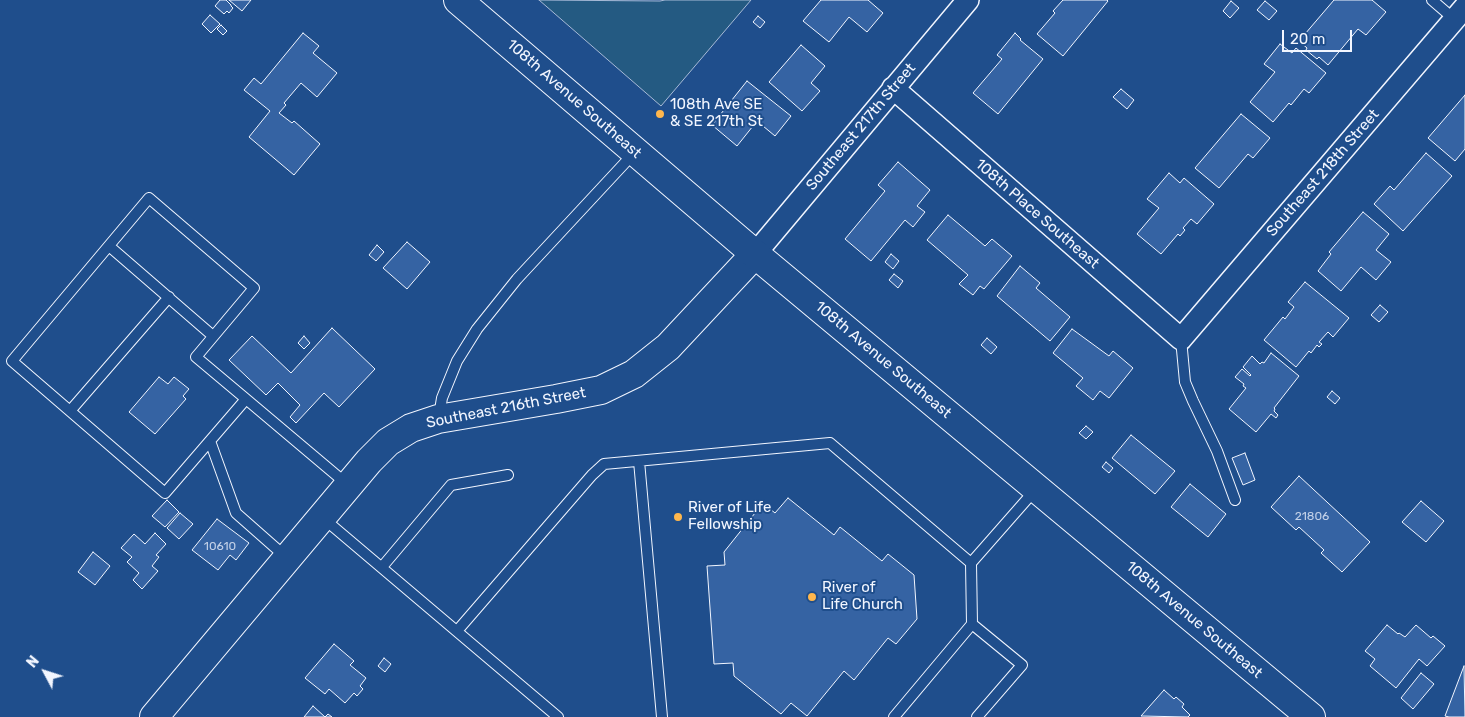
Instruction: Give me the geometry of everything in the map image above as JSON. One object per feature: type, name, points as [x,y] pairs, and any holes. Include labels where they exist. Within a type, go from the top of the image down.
[{"type":"main road","name":"108th Avenue Southeast","points":[[458,0],[755,254],[1311,717]]},
{"type":"main road","name":"Southeast 216th Street","points":[[154,717],[369,461],[388,442],[411,428],[438,419],[601,390],[634,374],[668,347],[755,254]]},
{"type":"street","name":"Southeast 217th Street","points":[[755,254],[968,0]]},
{"type":"street","name":"Southeast 218th Street","points":[[1181,339],[1460,13]]},
{"type":"street","name":"108th Place Southeast","points":[[894,88],[1181,339]]},
{"type":"lane","points":[[1432,0],[1460,13]]},
{"type":"lane","points":[[438,419],[442,398],[457,361],[477,329],[517,279],[635,151]]},
{"type":"lane","points":[[246,399],[165,493],[12,361],[149,198],[254,288],[196,357],[246,399],[349,486]]},
{"type":"lane","points":[[109,246],[213,336]]},
{"type":"lane","points":[[70,411],[169,297]]},
{"type":"lane","points":[[1181,339],[1185,382],[1217,451],[1235,500]]},
{"type":"lane","points":[[210,441],[236,513],[288,558]]},
{"type":"lane","points":[[457,632],[592,475],[604,464],[830,443],[971,563]]},
{"type":"lane","points":[[639,461],[662,717]]},
{"type":"lane","points":[[382,567],[451,485],[508,476]]},
{"type":"lane","points":[[894,717],[972,624],[971,563],[1036,488]]},
{"type":"lane","points":[[322,517],[558,717]]},
{"type":"lane","points":[[972,624],[1022,665],[977,717]]},
{"type":"shaded area","points":[[539,0],[660,1],[751,0],[661,106]]},
{"type":"building","points":[[220,0],[226,0],[231,5],[233,8],[229,13],[227,11],[224,14],[215,6]]},
{"type":"building","points":[[229,0],[251,0],[242,11]]},
{"type":"building","points":[[821,0],[868,0],[883,13],[867,32],[849,17],[829,42],[803,21]]},
{"type":"building","points":[[1063,0],[1108,1],[1063,56],[1037,34],[1055,13],[1053,11]]},
{"type":"building","points":[[1334,0],[1372,0],[1386,12],[1366,35],[1358,29],[1328,65],[1319,57],[1317,59],[1306,50],[1307,48],[1299,41]]},
{"type":"building","points":[[1231,1],[1239,8],[1230,18],[1223,11]]},
{"type":"building","points":[[1265,1],[1277,11],[1269,20],[1257,10]]},
{"type":"building","points":[[210,15],[220,24],[211,33],[202,24]]},
{"type":"building","points":[[758,16],[765,22],[760,28],[753,22]]},
{"type":"building","points":[[221,25],[227,31],[223,35],[217,29]]},
{"type":"building","points":[[303,33],[319,46],[313,53],[337,73],[317,97],[301,83],[284,103],[286,105],[279,113],[292,123],[294,121],[320,144],[294,175],[249,137],[270,111],[244,90],[254,78],[261,84]]},
{"type":"building","points":[[1015,33],[1020,40],[1043,59],[998,114],[973,93],[1002,59],[997,55]]},
{"type":"building","points":[[1280,44],[1292,53],[1296,48],[1326,73],[1309,93],[1304,89],[1273,122],[1250,102],[1275,72],[1264,64]]},
{"type":"building","points":[[801,45],[825,66],[811,83],[820,91],[802,111],[769,82]]},
{"type":"building","points":[[747,81],[791,116],[775,136],[757,121],[737,146],[712,125]]},
{"type":"building","points":[[1121,89],[1134,100],[1127,109],[1113,97]]},
{"type":"building","points":[[1465,95],[1465,149],[1455,161],[1428,138]]},
{"type":"building","points":[[1241,114],[1270,138],[1253,158],[1248,154],[1219,188],[1195,168]]},
{"type":"building","points":[[1426,153],[1452,176],[1403,231],[1374,204],[1390,186],[1394,190]]},
{"type":"building","points":[[898,162],[930,190],[917,206],[925,212],[913,227],[905,220],[871,261],[845,239],[885,191],[878,185]]},
{"type":"building","points":[[1169,173],[1180,183],[1184,178],[1214,204],[1197,224],[1191,219],[1183,228],[1185,230],[1180,236],[1178,234],[1161,254],[1137,234],[1159,208],[1147,199]]},
{"type":"building","points":[[1363,212],[1389,234],[1376,250],[1391,262],[1376,280],[1361,267],[1341,291],[1318,271],[1331,254],[1329,252]]},
{"type":"building","points":[[948,215],[985,246],[992,239],[1012,256],[984,289],[980,286],[973,295],[959,284],[968,275],[927,240]]},
{"type":"building","points":[[407,242],[430,262],[407,289],[383,268]]},
{"type":"building","points":[[377,245],[384,252],[376,261],[369,255]]},
{"type":"building","points":[[891,254],[899,261],[893,269],[885,262]]},
{"type":"building","points":[[1020,266],[1040,283],[1036,288],[1070,317],[1050,341],[997,296]]},
{"type":"building","points":[[894,274],[903,281],[898,288],[889,280]]},
{"type":"building","points":[[1305,282],[1349,318],[1333,337],[1328,332],[1319,342],[1322,344],[1319,347],[1317,345],[1311,353],[1309,351],[1296,367],[1264,340],[1294,307],[1288,302]]},
{"type":"building","points":[[1380,305],[1388,312],[1379,322],[1371,315]]},
{"type":"building","points":[[332,328],[375,369],[339,407],[324,393],[296,423],[290,417],[300,405],[278,383],[266,395],[229,360],[252,336],[291,373]]},
{"type":"building","points":[[1072,329],[1109,356],[1113,351],[1133,368],[1109,398],[1100,391],[1093,400],[1076,386],[1083,378],[1053,353]]},
{"type":"building","points":[[304,336],[310,343],[304,349],[298,343]]},
{"type":"building","points":[[987,338],[997,347],[991,354],[981,345]]},
{"type":"building","points":[[1271,353],[1299,376],[1274,408],[1278,415],[1276,418],[1271,414],[1256,432],[1229,409],[1246,388],[1235,377],[1242,369],[1251,375],[1243,367],[1252,356],[1260,364],[1264,363]]},
{"type":"building","points":[[159,377],[168,384],[174,377],[189,389],[183,396],[186,399],[155,434],[129,412]]},
{"type":"building","points":[[1332,391],[1340,398],[1335,404],[1327,397]]},
{"type":"building","points":[[1086,426],[1093,432],[1086,439],[1079,433]]},
{"type":"building","points":[[1131,435],[1175,471],[1155,494],[1112,458]]},
{"type":"building","points":[[1245,453],[1255,480],[1243,485],[1232,458]]},
{"type":"building","points":[[1106,462],[1113,468],[1109,473],[1102,467]]},
{"type":"building","points":[[1299,476],[1370,542],[1342,572],[1321,553],[1324,550],[1299,527],[1296,530],[1271,507]]},
{"type":"building","points":[[1190,484],[1226,514],[1208,537],[1171,507]]},
{"type":"building","name":"River of Life Church","points":[[788,498],[834,535],[840,527],[882,561],[888,554],[914,575],[917,619],[896,644],[888,638],[854,680],[844,671],[807,716],[791,703],[781,714],[734,676],[733,663],[714,664],[707,566],[725,565],[724,552],[763,503],[775,513]]},
{"type":"building","points":[[167,500],[179,512],[165,527],[152,516]]},
{"type":"building","points":[[1421,501],[1444,521],[1426,542],[1402,522]]},
{"type":"building","points":[[180,513],[193,524],[179,539],[167,528]]},
{"type":"building","points":[[217,519],[249,543],[236,560],[230,555],[218,570],[192,550]]},
{"type":"building","points":[[155,533],[166,544],[156,555],[159,557],[152,566],[158,571],[142,589],[133,580],[139,573],[127,562],[132,557],[121,548],[134,534],[145,544]]},
{"type":"building","points":[[93,552],[110,566],[95,585],[78,572]]},
{"type":"building","points":[[1387,625],[1405,637],[1416,625],[1431,638],[1433,636],[1445,646],[1427,666],[1419,659],[1396,688],[1370,666],[1375,659],[1365,651]]},
{"type":"building","points":[[334,644],[354,661],[350,665],[366,678],[360,686],[363,689],[357,696],[354,693],[345,703],[329,689],[325,694],[305,678]]},
{"type":"building","points":[[384,658],[391,664],[385,672],[378,666]]},
{"type":"building","points":[[1464,666],[1465,717],[1445,716]]},
{"type":"building","points":[[1421,673],[1434,684],[1413,709],[1401,698]]},
{"type":"building","points":[[1164,690],[1174,699],[1176,697],[1184,704],[1182,707],[1190,715],[1188,717],[1141,716]]},
{"type":"building","points":[[313,706],[325,717],[304,717]]},
{"type":"place","name":"108th Ave SE & SE 217th St","points":[[660,114]]},
{"type":"place","name":"River of Life Fellowship","points":[[678,517]]},
{"type":"place","name":"River of Life Church","points":[[812,597]]}]
